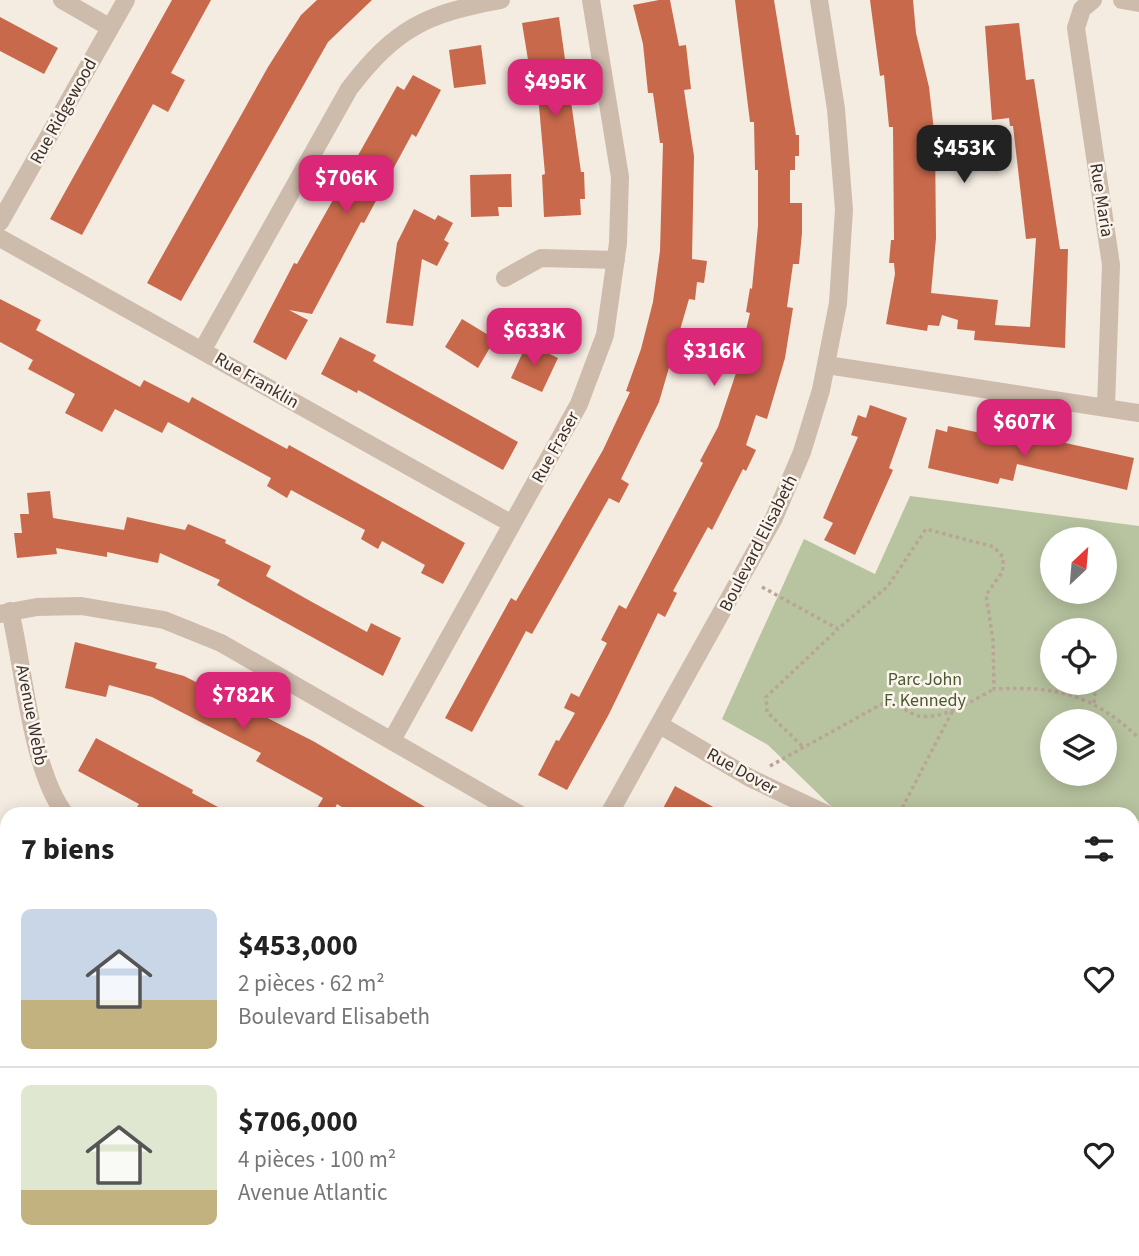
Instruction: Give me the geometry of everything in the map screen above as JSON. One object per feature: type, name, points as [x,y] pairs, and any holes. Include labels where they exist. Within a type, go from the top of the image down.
[{"type":"street","points":[[62,0],[110,27]]},
{"type":"street","name":"Rue Ridgewood","points":[[0,222],[126,0]]},
{"type":"street","points":[[203,349],[349,89],[371,61],[394,38],[422,20],[452,9],[501,0]]},
{"type":"street","name":"Rue Fraser","points":[[391,740],[579,404],[605,335],[621,209],[620,177],[592,0]]},
{"type":"street","name":"Boulevard Elisabeth","points":[[613,807],[782,503],[805,443],[827,365],[841,282],[844,193],[836,109],[819,0]]},
{"type":"street","name":"Rue Maria","points":[[1093,0],[1082,9],[1076,28],[1111,265],[1106,406]]},
{"type":"street","points":[[1122,0],[1139,3]]},
{"type":"street","name":"Rue Franklin","points":[[0,238],[512,524]]},
{"type":"street","points":[[505,278],[541,258],[616,260]]},
{"type":"street","points":[[827,365],[1139,413]]},
{"type":"street","points":[[5,613],[81,606],[164,620],[221,643],[507,807]]},
{"type":"street","name":"Avenue Webb","points":[[5,613],[40,761],[50,795],[59,807]]},
{"type":"street","name":"Rue Dover","points":[[660,725],[750,778],[811,807]]},
{"type":"path","points":[[803,746],[767,712],[766,697],[888,586],[926,529],[994,547],[1003,557],[1003,571],[986,595],[993,640],[994,689]]},
{"type":"path","points":[[762,587],[838,629]]},
{"type":"path","points":[[750,778],[889,699],[917,716],[954,709],[994,689],[1034,687],[1094,703],[1112,713],[1139,738]]},
{"type":"path","points":[[1094,703],[1095,695]]},
{"type":"path","points":[[903,807],[954,709]]},
{"type":"green space","name":"Parc John F. Kennedy","points":[[910,496],[1139,526],[1139,807],[832,807],[768,745],[722,719],[804,539],[875,574]]},
{"type":"building","points":[[172,0],[211,0],[171,73],[185,80],[168,112],[153,104],[82,235],[50,219]]},
{"type":"building","points":[[317,0],[372,0],[328,42],[181,301],[147,283],[268,67],[301,15]]},
{"type":"building","points":[[670,0],[679,46],[686,45],[691,89],[684,90],[694,156],[692,259],[707,261],[704,283],[697,282],[695,300],[689,299],[659,402],[621,479],[629,484],[619,503],[609,498],[532,634],[526,631],[472,732],[445,718],[511,598],[516,601],[603,450],[630,392],[626,391],[641,349],[653,302],[660,251],[663,143],[660,143],[653,93],[648,93],[643,44],[633,5]]},
{"type":"building","points":[[735,0],[774,0],[796,135],[799,135],[799,156],[795,156],[795,170],[790,170],[790,203],[802,203],[802,233],[799,264],[793,264],[787,307],[793,308],[785,358],[767,419],[756,415],[746,445],[756,450],[746,471],[743,469],[712,530],[708,527],[673,591],[677,593],[665,617],[658,613],[609,714],[567,790],[538,775],[556,740],[559,741],[575,713],[564,708],[571,693],[579,697],[607,643],[601,640],[619,605],[626,609],[703,463],[700,461],[718,427],[736,373],[750,313],[746,312],[750,288],[752,289],[758,226],[758,170],[755,170],[754,122],[750,122]]},
{"type":"building","points":[[870,0],[913,0],[916,33],[929,87],[935,139],[936,238],[931,293],[998,300],[995,325],[1030,327],[1036,238],[1026,239],[1013,126],[1010,126],[1009,118],[992,120],[985,26],[1019,23],[1026,80],[1034,79],[1060,249],[1068,249],[1065,348],[974,340],[975,331],[957,329],[958,320],[942,315],[939,326],[928,325],[927,331],[886,324],[895,274],[894,263],[889,263],[891,240],[894,240],[893,127],[889,127],[884,75],[880,76]]},
{"type":"building","points":[[0,17],[58,48],[44,74],[0,51]]},
{"type":"building","points":[[559,17],[581,172],[584,172],[585,199],[580,199],[581,215],[544,217],[542,175],[545,174],[536,72],[530,72],[522,23]]},
{"type":"building","points":[[481,45],[486,84],[454,88],[449,50]]},
{"type":"building","points":[[413,75],[441,90],[416,137],[412,134],[364,223],[361,222],[312,314],[289,310],[308,320],[286,360],[253,342],[294,263],[297,264],[397,86],[404,90]]},
{"type":"building","points":[[511,174],[512,207],[498,207],[499,216],[471,217],[470,175]]},
{"type":"building","points":[[414,209],[435,220],[438,215],[453,223],[444,240],[449,243],[437,266],[422,259],[413,326],[386,323],[397,243]]},
{"type":"building","points":[[0,299],[41,320],[36,330],[140,387],[144,380],[189,403],[192,397],[287,449],[289,445],[465,543],[443,584],[421,573],[425,565],[382,541],[378,549],[361,539],[365,530],[291,490],[287,498],[267,486],[271,478],[168,422],[162,433],[115,409],[102,432],[65,413],[75,394],[28,369],[33,360],[0,342]]},
{"type":"building","points":[[462,319],[495,339],[478,368],[445,347]]},
{"type":"building","points":[[340,337],[376,355],[373,361],[518,442],[503,470],[358,390],[357,393],[321,374]]},
{"type":"building","points":[[527,343],[558,358],[542,392],[511,378]]},
{"type":"building","points":[[870,405],[907,418],[889,468],[893,470],[855,555],[824,540],[833,523],[823,518],[858,437],[851,435],[858,415],[866,418]]},
{"type":"building","points":[[948,426],[1037,445],[1038,437],[1134,458],[1127,490],[1017,464],[1013,481],[1000,478],[998,484],[928,468],[936,429],[947,432]]},
{"type":"building","points":[[50,491],[53,518],[124,530],[127,517],[185,530],[188,524],[226,540],[225,543],[271,566],[266,576],[312,602],[367,632],[371,623],[401,638],[383,676],[217,585],[220,580],[160,553],[158,563],[107,552],[107,557],[56,548],[57,554],[17,558],[14,533],[22,533],[20,514],[29,514],[27,493]]},
{"type":"building","points":[[75,642],[157,663],[155,668],[184,676],[313,741],[425,807],[342,807],[337,804],[336,807],[318,807],[323,798],[256,761],[261,753],[152,697],[109,685],[106,697],[65,688]]},
{"type":"building","points":[[96,738],[193,790],[192,793],[218,807],[137,807],[139,804],[78,771]]},
{"type":"building","points":[[675,786],[713,807],[664,807]]}]
